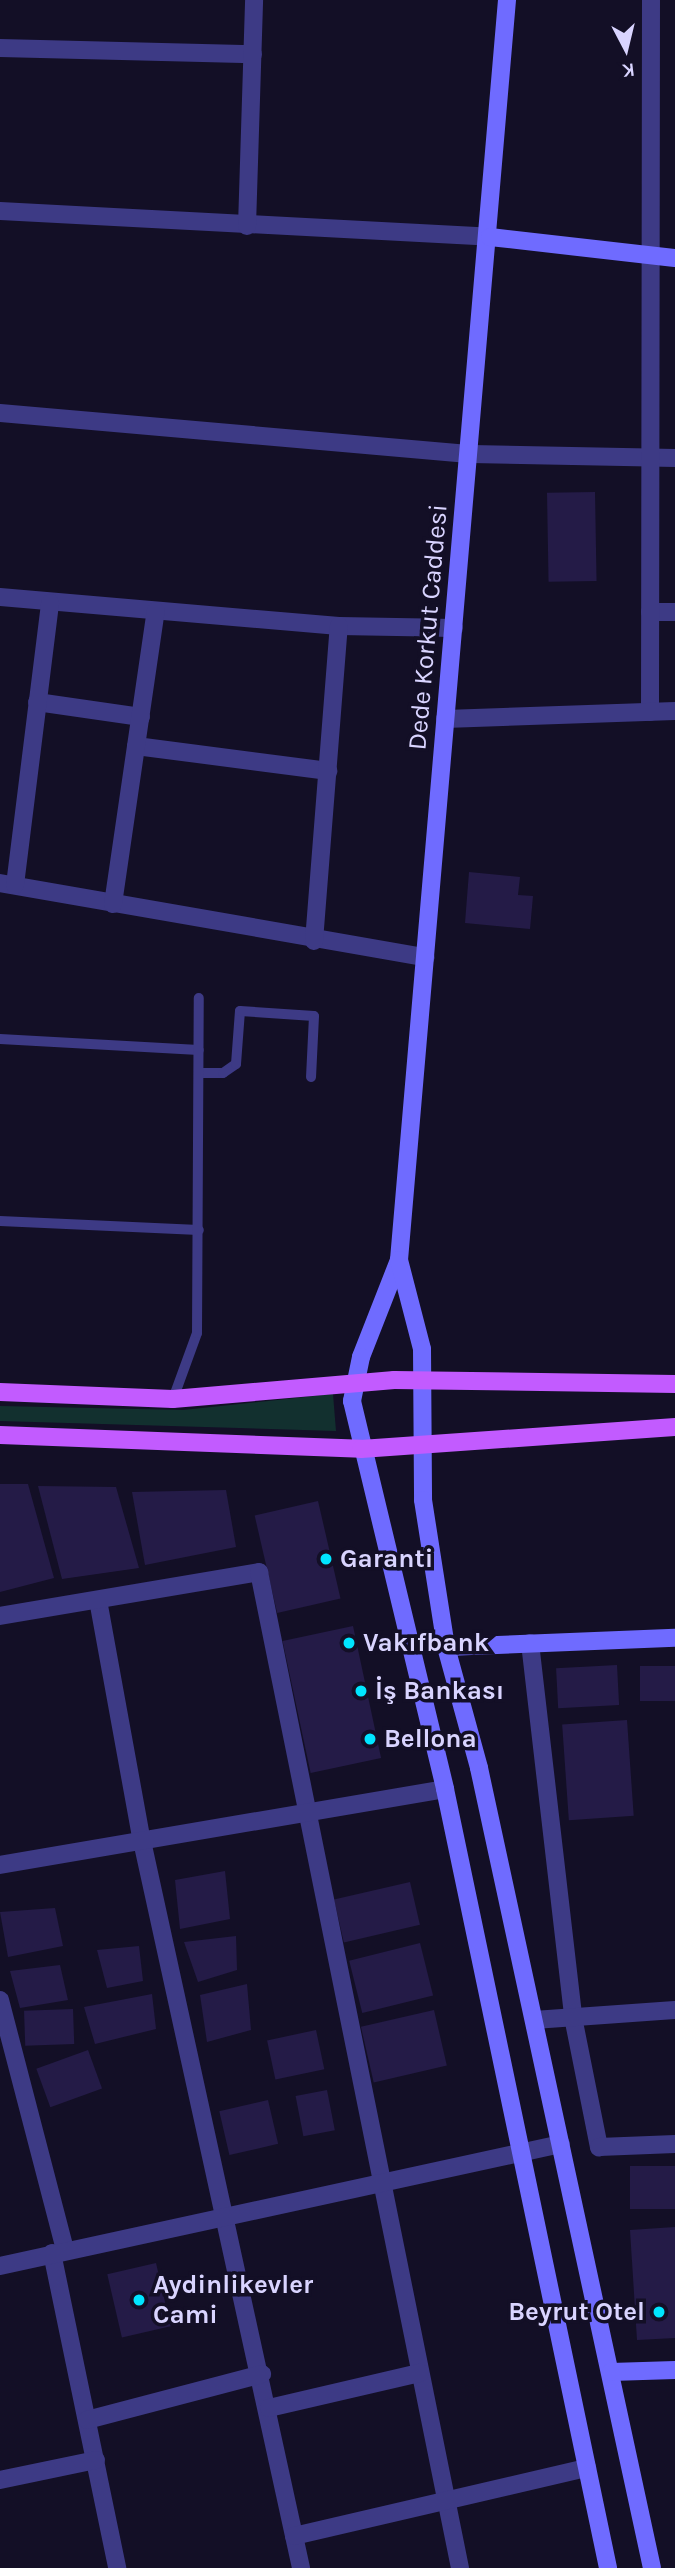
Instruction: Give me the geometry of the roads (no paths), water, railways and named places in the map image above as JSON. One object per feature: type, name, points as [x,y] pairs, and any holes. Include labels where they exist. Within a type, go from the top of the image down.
[{"type":"main road","name":"Dede Korkut Caddesi","points":[[354,1382],[399,1259],[490,237],[507,0]]},
{"type":"main road","points":[[490,237],[675,258]]},
{"type":"main road","name":"Dede Korkut Caddesi","points":[[399,1259],[425,1379],[423,1500],[446,1647],[534,2020],[652,2568]]},
{"type":"main road","points":[[0,1392],[173,1399],[354,1382],[425,1379],[675,1384]]},
{"type":"main road","points":[[354,1382],[361,1448],[388,1534],[445,1789],[608,2568]]},
{"type":"main road","points":[[0,1435],[361,1448],[675,1427]]},
{"type":"main road","points":[[446,1647],[675,1638]]},
{"type":"main road","points":[[611,2372],[675,2370]]},
{"type":"street","points":[[247,226],[254,0]]},
{"type":"street","points":[[650,712],[648,256],[652,0]]},
{"type":"street","points":[[0,48],[253,54]]},
{"type":"street","points":[[0,211],[490,237]]},
{"type":"street","points":[[0,413],[471,454],[675,458]]},
{"type":"street","points":[[0,597],[340,626],[454,628]]},
{"type":"street","points":[[50,603],[37,702],[7,884],[314,941],[426,957]]},
{"type":"street","points":[[113,904],[156,611]]},
{"type":"street","points":[[650,612],[675,612]]},
{"type":"street","points":[[314,941],[340,626]]},
{"type":"street","points":[[37,702],[141,716]]},
{"type":"street","points":[[445,719],[675,711]]},
{"type":"street","points":[[136,746],[328,771]]},
{"type":"street","points":[[0,1616],[259,1572],[309,1813],[377,2183],[460,2568]]},
{"type":"street","points":[[99,1600],[142,1841],[262,2374],[301,2568]]},
{"type":"street","points":[[530,1643],[573,2017],[599,2147],[675,2144]]},
{"type":"street","points":[[0,1865],[445,1789]]},
{"type":"street","points":[[0,2000],[58,2251],[117,2568]]},
{"type":"street","points":[[534,2020],[675,2010]]},
{"type":"street","points":[[0,2266],[58,2251],[561,2144]]},
{"type":"street","points":[[269,2408],[420,2373]]},
{"type":"street","points":[[88,2420],[262,2374]]},
{"type":"street","points":[[0,2480],[96,2460]]},
{"type":"street","points":[[294,2536],[587,2468]]},
{"type":"lane","points":[[173,1399],[197,1333],[200,999]]},
{"type":"lane","points":[[199,1073],[223,1073],[236,1064],[240,1010],[314,1016],[311,1077]]},
{"type":"lane","points":[[0,1039],[199,1050]]},
{"type":"lane","points":[[0,1221],[199,1230]]},
{"type":"place","name":"Garanti","points":[[326,1559]]},
{"type":"place","name":"Vakıfbank","points":[[349,1643]]},
{"type":"place","name":"İş Bankası","points":[[361,1691]]},
{"type":"place","name":"Bellona","points":[[370,1739]]},
{"type":"place","name":"Aydinlikevler Cami","points":[[139,2300]]},
{"type":"place","name":"Beyrut Otel","points":[[659,2312]]}]
